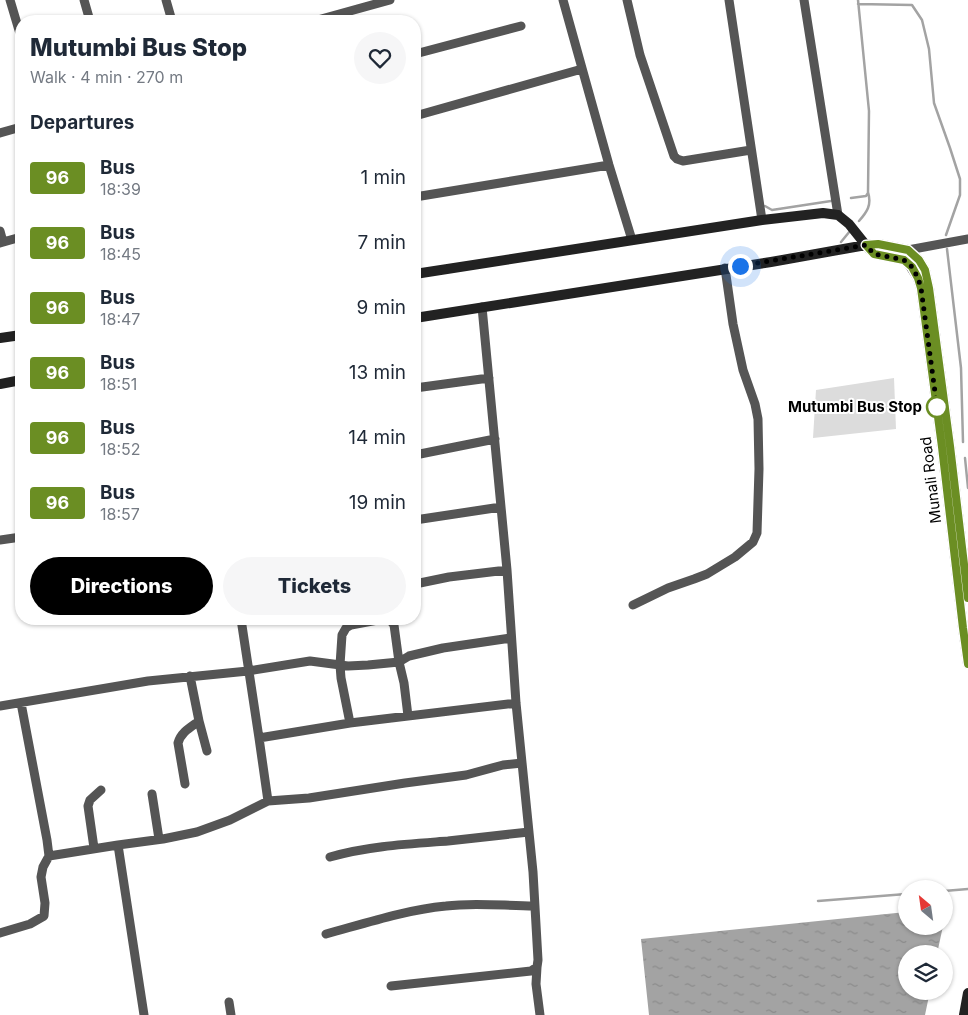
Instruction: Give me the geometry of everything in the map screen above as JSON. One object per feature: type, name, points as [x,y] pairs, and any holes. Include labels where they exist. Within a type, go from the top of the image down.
[{"type":"main road","points":[[421,273],[762,220],[823,213],[838,215],[849,224],[866,245]]},
{"type":"main road","points":[[421,317],[866,245],[878,244],[908,250]]},
{"type":"main road","name":"Munali Road","points":[[866,245],[874,254],[904,260],[912,267],[921,288],[968,664]]},
{"type":"main road","name":"Munali Road","points":[[908,250],[919,260],[925,270],[929,288],[968,598]]},
{"type":"main road","points":[[0,338],[15,336]]},
{"type":"main road","points":[[0,384],[15,381]]},
{"type":"main road","points":[[964,1015],[968,992]]},
{"type":"street","points":[[10,0],[15,17]]},
{"type":"street","points":[[84,0],[88,15]]},
{"type":"street","points":[[166,0],[170,15]]},
{"type":"street","points":[[336,15],[390,0]]},
{"type":"street","points":[[563,0],[632,240]]},
{"type":"street","points":[[627,0],[640,55],[674,156],[677,160],[683,161],[752,150]]},
{"type":"street","points":[[729,0],[762,220]]},
{"type":"street","points":[[804,0],[838,215]]},
{"type":"street","points":[[421,52],[521,26]]},
{"type":"street","points":[[421,114],[582,69]]},
{"type":"street","points":[[0,133],[15,129]]},
{"type":"street","points":[[421,195],[609,165]]},
{"type":"street","points":[[0,231],[1,242],[15,238]]},
{"type":"street","points":[[908,250],[968,239]]},
{"type":"street","points":[[633,605],[668,588],[707,574],[735,558],[756,538],[759,468],[758,419],[755,404],[743,370],[733,324],[725,268]]},
{"type":"street","points":[[482,307],[529,832],[538,960],[536,984],[540,1015]]},
{"type":"street","points":[[421,387],[489,378]]},
{"type":"street","points":[[421,454],[494,439]]},
{"type":"street","points":[[421,519],[501,507]]},
{"type":"street","points":[[0,540],[15,538]]},
{"type":"street","points":[[421,583],[507,570]]},
{"type":"street","points":[[242,625],[268,802]]},
{"type":"street","points":[[350,724],[340,665],[342,635],[346,628],[351,625]]},
{"type":"street","points":[[394,625],[408,716]]},
{"type":"street","points":[[0,706],[148,681],[310,661],[340,665],[399,662],[409,656],[443,648],[511,638]]},
{"type":"street","points":[[190,676],[207,752]]},
{"type":"street","points":[[0,933],[30,924],[44,916],[45,903],[41,877],[43,867],[49,856],[21,703]]},
{"type":"street","points":[[259,738],[408,716],[516,703]]},
{"type":"street","points":[[185,784],[178,742],[183,733],[199,721]]},
{"type":"street","points":[[49,856],[197,832],[230,820],[268,802],[309,798],[466,775],[503,765],[522,763]]},
{"type":"street","points":[[94,848],[88,806],[90,800],[101,790]]},
{"type":"street","points":[[152,794],[159,839]]},
{"type":"street","points":[[330,857],[391,845],[529,832]]},
{"type":"street","points":[[118,844],[144,1015]]},
{"type":"street","points":[[326,934],[410,911],[447,906],[484,904],[534,906]]},
{"type":"street","points":[[391,986],[531,970],[537,967]]},
{"type":"street","points":[[229,1002],[231,1015]]},
{"type":"shaded area","points":[[894,378],[896,429],[813,438],[816,390]]},
{"type":"water","points":[[898,913],[898,935],[941,935],[939,945],[898,945],[898,1000],[928,1000],[925,1015],[649,1015],[641,939]]},
{"type":"waterway","points":[[858,0],[869,111],[869,205],[859,221]]},
{"type":"waterway","points":[[858,4],[912,5],[922,20],[929,49],[934,103],[960,179],[960,195],[946,235]]},
{"type":"waterway","points":[[851,198],[866,196],[868,193]]},
{"type":"waterway","points":[[765,206],[772,210],[831,201]]},
{"type":"waterway","points":[[841,242],[850,231]]},
{"type":"waterway","points":[[947,249],[961,368],[963,442]]},
{"type":"waterway","points":[[965,458],[968,488]]},
{"type":"waterway","points":[[953,890],[968,889]]},
{"type":"waterway","points":[[818,901],[898,895]]},
{"type":"bus line","name":"96","points":[[968,598],[950,446],[925,270],[919,260],[908,250],[878,244],[866,245],[874,254],[904,260],[912,267],[921,288],[968,664]]},
{"type":"place","name":"Mutumbi Bus Stop","points":[[937,407]]},
{"type":"route","points":[[740,266],[866,245],[874,254],[904,260],[912,267],[921,288],[937,407]]}]
